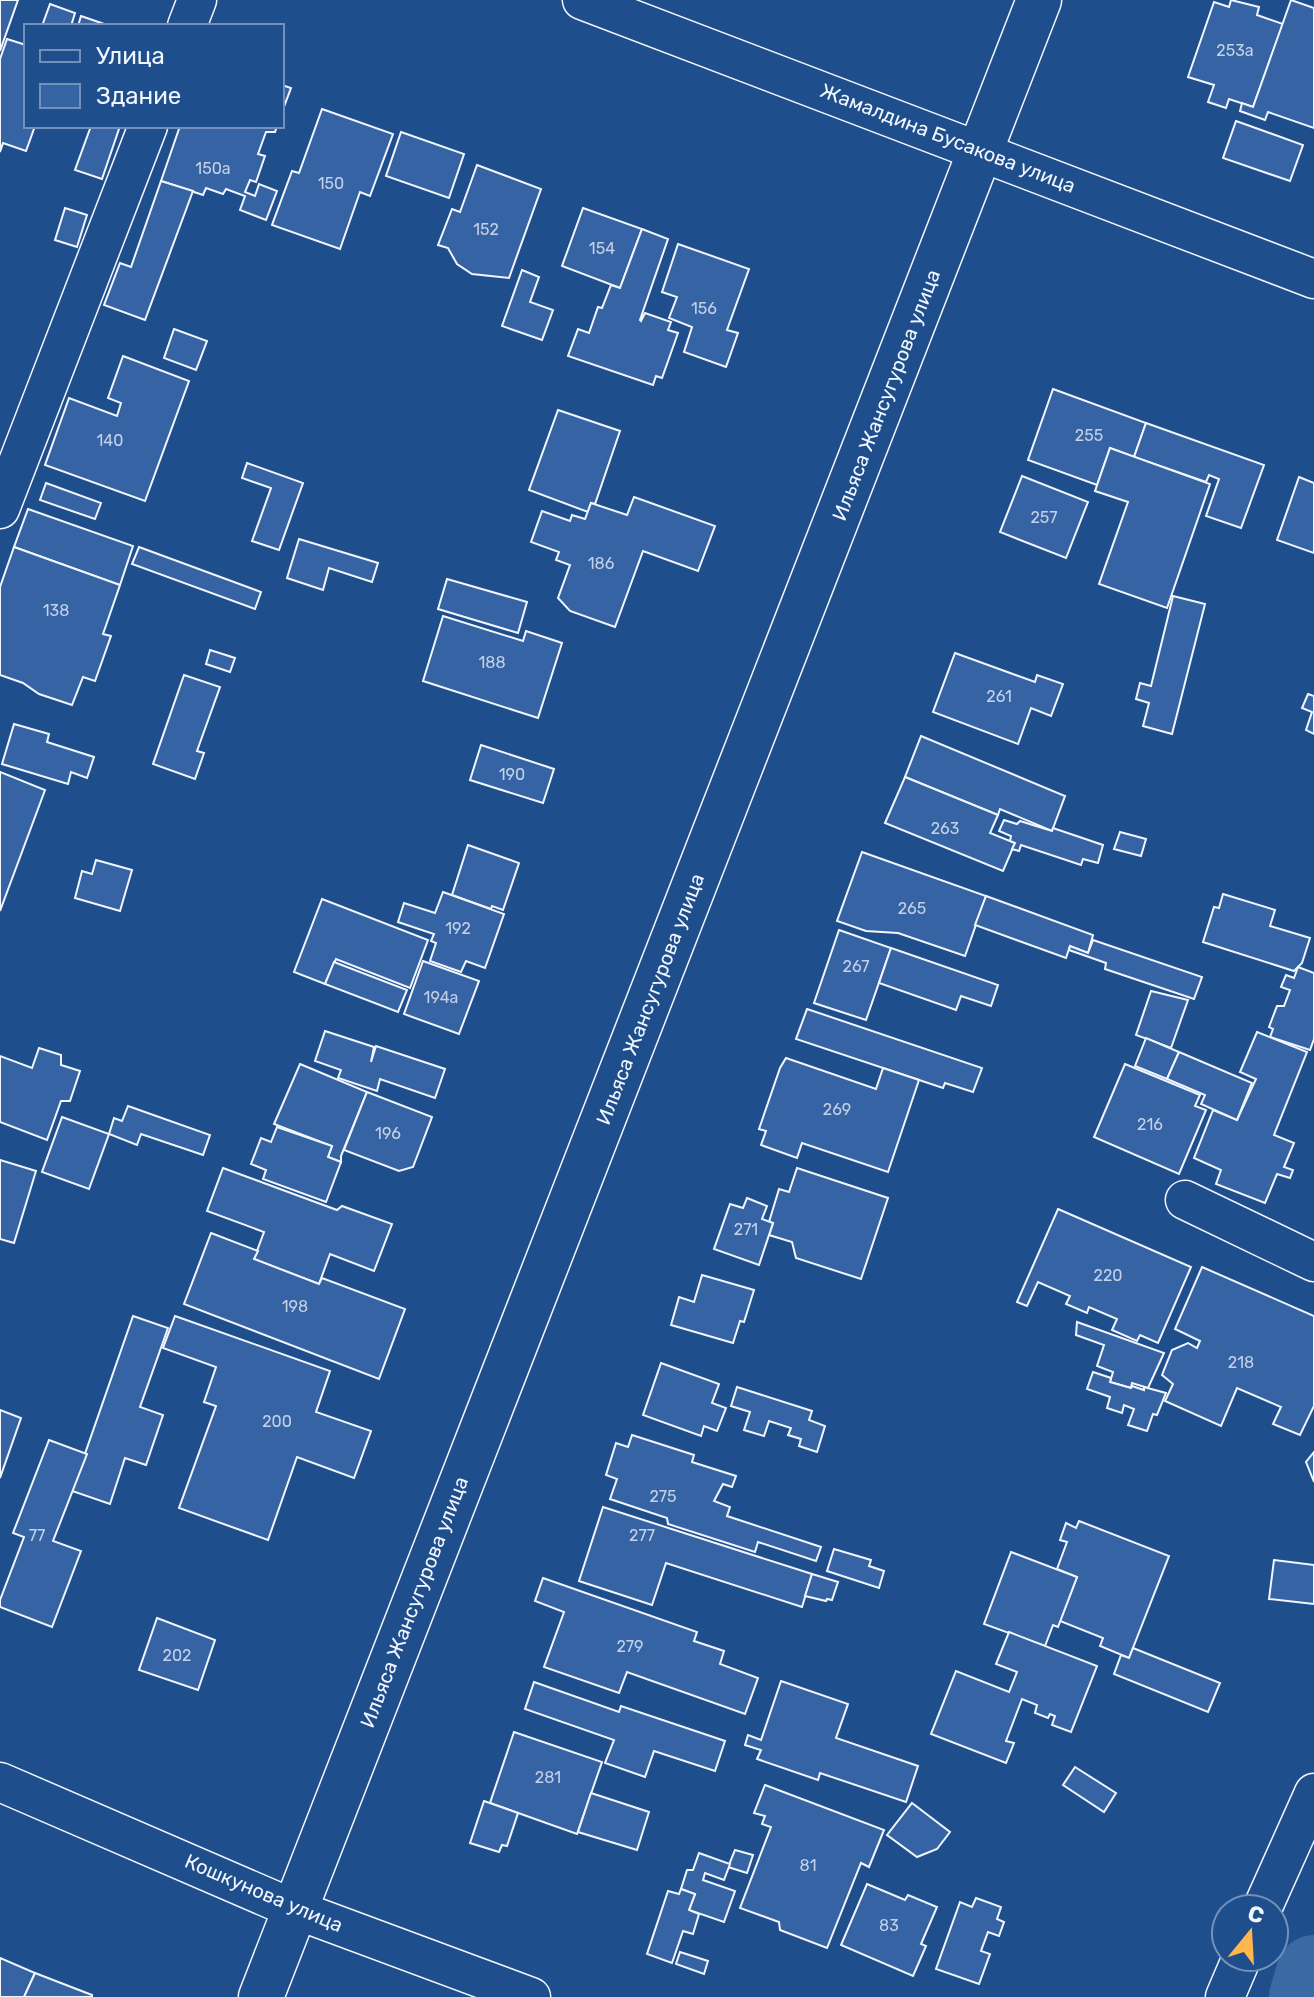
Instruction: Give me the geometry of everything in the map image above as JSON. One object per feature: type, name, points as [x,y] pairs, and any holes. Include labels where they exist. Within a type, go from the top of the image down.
[{"type":"street","points":[[188,24],[197,0]]},
{"type":"street","name":"Жамалдина Бусакова улица","points":[[582,0],[1314,279]]},
{"type":"street","name":"Ильяса Жансугурова улица","points":[[261,1997],[1039,0]]},
{"type":"street","points":[[0,509],[147,128]]},
{"type":"street","points":[[1185,1200],[1314,1262]]},
{"type":"street","name":"Кошкунова улица","points":[[0,1782],[294,1909],[531,1997]]},
{"type":"street","points":[[1269,1893],[1314,1793]]},
{"type":"street","points":[[1225,1997],[1235,1973]]},
{"type":"building","points":[[0,0],[18,0],[0,51]]},
{"type":"building","points":[[1231,0],[1259,7],[1257,15],[1283,24],[1253,107],[1229,99],[1226,108],[1208,102],[1214,85],[1188,77],[1214,2],[1229,7]]},
{"type":"building","points":[[1291,0],[1314,8],[1314,128],[1268,112],[1265,120],[1240,111],[1242,103],[1253,107]]},
{"type":"building","points":[[50,4],[75,13],[72,24],[43,24]]},
{"type":"building","points":[[81,16],[104,24],[79,24]]},
{"type":"building","points":[[7,39],[24,44],[24,128],[34,128],[26,151],[3,143],[0,152],[0,59]]},
{"type":"building","points":[[284,86],[291,88],[284,107]]},
{"type":"building","points":[[322,109],[393,134],[370,196],[360,192],[340,249],[272,225],[292,171],[299,173]]},
{"type":"building","points":[[1236,121],[1303,145],[1290,181],[1223,158]]},
{"type":"building","points":[[90,128],[119,128],[102,179],[75,170]]},
{"type":"building","points":[[179,128],[276,128],[275,132],[266,132],[258,154],[265,156],[256,182],[250,180],[245,192],[255,196],[259,184],[277,191],[266,220],[240,210],[245,196],[226,189],[223,194],[206,188],[203,195],[161,181]]},
{"type":"building","points":[[401,132],[464,154],[449,198],[386,176]]},
{"type":"building","points":[[477,165],[541,189],[509,278],[472,274],[457,264],[448,248],[438,245],[452,209],[460,212]]},
{"type":"building","points":[[161,181],[193,191],[145,320],[104,305],[120,263],[131,267]]},
{"type":"building","points":[[65,208],[87,215],[77,247],[55,240]]},
{"type":"building","points":[[583,208],[642,229],[620,288],[562,266]]},
{"type":"building","points":[[642,229],[668,239],[640,320],[645,313],[671,322],[668,330],[678,333],[662,378],[656,376],[653,385],[568,356],[578,329],[589,333],[598,307],[602,308],[611,285],[620,288]]},
{"type":"building","points":[[678,244],[749,269],[727,330],[738,333],[726,367],[684,352],[692,327],[669,318],[677,297],[662,292]]},
{"type":"building","points":[[522,270],[539,277],[530,302],[553,310],[542,340],[502,326]]},
{"type":"building","points":[[174,329],[207,341],[196,370],[164,358]]},
{"type":"building","points":[[123,356],[189,381],[145,501],[45,465],[69,398],[117,416],[121,403],[108,398]]},
{"type":"building","points":[[1053,389],[1146,423],[1134,457],[1110,448],[1097,485],[1028,460]]},
{"type":"building","points":[[558,410],[620,431],[595,504],[591,503],[588,512],[529,490]]},
{"type":"building","points":[[1146,423],[1264,465],[1241,528],[1206,516],[1219,479],[1209,475],[1206,482],[1134,457]]},
{"type":"building","points":[[1110,448],[1210,484],[1167,608],[1099,584],[1128,502],[1095,491]]},
{"type":"building","points":[[247,463],[303,483],[279,550],[252,541],[271,488],[242,478]]},
{"type":"building","points":[[1022,476],[1088,502],[1066,558],[1000,532]]},
{"type":"building","points":[[1299,477],[1314,483],[1314,553],[1277,540]]},
{"type":"building","points":[[46,483],[101,503],[95,519],[40,500]]},
{"type":"building","points":[[634,497],[715,526],[698,571],[643,551],[615,627],[570,611],[558,598],[570,565],[556,560],[559,552],[531,542],[542,511],[570,521],[572,515],[585,519],[591,503],[627,515]]},
{"type":"building","points":[[28,509],[133,546],[120,585],[14,547]]},
{"type":"building","points":[[299,539],[378,563],[372,582],[329,568],[323,590],[287,578]]},
{"type":"building","points":[[14,547],[120,585],[103,634],[111,636],[95,681],[83,677],[72,705],[39,694],[23,683],[0,675],[0,587]]},
{"type":"building","points":[[139,547],[261,592],[255,609],[132,564]]},
{"type":"building","points":[[447,579],[527,602],[518,633],[438,609]]},
{"type":"building","points":[[1173,596],[1205,604],[1172,734],[1143,726],[1149,703],[1136,699],[1140,683],[1151,686]]},
{"type":"building","points":[[443,616],[523,641],[526,631],[562,643],[538,718],[423,681]]},
{"type":"building","points":[[210,650],[235,658],[230,672],[206,664]]},
{"type":"building","points":[[955,653],[1035,682],[1037,675],[1063,684],[1051,716],[1031,708],[1018,744],[933,712]]},
{"type":"building","points":[[184,675],[220,687],[197,751],[204,753],[195,779],[153,764]]},
{"type":"building","points":[[1308,694],[1314,696],[1314,734],[1306,730],[1312,712],[1302,708]]},
{"type":"building","points":[[14,724],[49,734],[47,742],[94,757],[87,778],[71,772],[68,784],[2,764]]},
{"type":"building","points":[[921,736],[1065,796],[1052,831],[1000,809],[998,815],[905,777]]},
{"type":"building","points":[[481,745],[554,769],[543,803],[470,780]]},
{"type":"building","points":[[0,772],[45,790],[0,911]]},
{"type":"building","points":[[905,777],[998,815],[990,833],[1015,843],[1003,871],[885,823]]},
{"type":"building","points":[[1004,820],[1017,824],[1020,821],[1052,831],[1053,828],[1103,845],[1098,863],[1083,859],[1081,865],[1021,845],[1019,851],[1012,849],[1015,843],[1010,841],[1011,836],[999,831]]},
{"type":"building","points":[[1120,832],[1146,839],[1141,856],[1114,849]]},
{"type":"building","points":[[468,845],[519,863],[503,910],[492,906],[491,909],[452,895]]},
{"type":"building","points":[[862,852],[986,896],[965,956],[898,933],[866,931],[837,921]]},
{"type":"building","points":[[96,860],[132,870],[120,911],[75,898],[82,871],[92,874]]},
{"type":"building","points":[[443,892],[504,914],[485,968],[466,961],[461,972],[430,961],[436,943],[431,941],[434,934],[398,922],[404,903],[435,913]]},
{"type":"building","points":[[1223,894],[1275,910],[1270,926],[1310,938],[1302,963],[1294,971],[1203,942],[1214,907],[1219,908]]},
{"type":"building","points":[[986,896],[1093,935],[1088,953],[1070,946],[1066,958],[975,925]]},
{"type":"building","points":[[322,899],[428,940],[410,988],[336,959],[325,984],[294,972]]},
{"type":"building","points":[[839,930],[891,948],[866,1020],[814,1003]]},
{"type":"building","points":[[1093,940],[1202,977],[1194,999],[1105,969],[1106,963],[1069,950],[1070,946],[1088,953]]},
{"type":"building","points":[[891,948],[998,985],[991,1006],[961,996],[956,1010],[879,983]]},
{"type":"building","points":[[423,961],[479,981],[459,1034],[404,1014]]},
{"type":"building","points":[[334,962],[407,990],[398,1012],[325,984]]},
{"type":"building","points":[[1298,967],[1314,973],[1314,1039],[1310,1050],[1270,1037],[1273,1029],[1269,1027],[1277,1006],[1284,1006],[1290,990],[1281,987],[1286,975],[1294,978]]},
{"type":"building","points":[[1151,991],[1188,1000],[1171,1048],[1136,1035]]},
{"type":"building","points":[[807,1009],[982,1068],[973,1092],[945,1083],[943,1088],[796,1039]]},
{"type":"building","points":[[325,1031],[374,1047],[371,1062],[376,1046],[445,1069],[435,1098],[380,1079],[377,1091],[338,1078],[341,1070],[315,1061]]},
{"type":"building","points":[[1257,1032],[1307,1052],[1274,1135],[1294,1143],[1284,1167],[1293,1170],[1290,1178],[1277,1174],[1265,1203],[1216,1184],[1221,1170],[1194,1158],[1213,1110],[1237,1120],[1256,1079],[1240,1072]]},
{"type":"building","points":[[1146,1038],[1179,1052],[1167,1079],[1135,1066]]},
{"type":"building","points":[[39,1048],[61,1055],[61,1065],[80,1071],[70,1101],[61,1101],[47,1140],[0,1122],[0,1056],[32,1068]]},
{"type":"building","points":[[1179,1052],[1252,1083],[1237,1120],[1201,1104],[1205,1095],[1167,1079]]},
{"type":"building","points":[[786,1058],[876,1089],[883,1068],[919,1080],[888,1172],[802,1143],[797,1158],[761,1145],[766,1131],[759,1129]]},
{"type":"building","points":[[300,1064],[367,1092],[341,1162],[328,1157],[332,1146],[274,1124]]},
{"type":"building","points":[[1125,1064],[1200,1095],[1195,1106],[1206,1110],[1179,1174],[1094,1137]]},
{"type":"building","points":[[367,1092],[432,1117],[413,1167],[399,1171],[344,1150]]},
{"type":"building","points":[[128,1106],[210,1135],[203,1155],[141,1134],[137,1145],[109,1134],[114,1118],[122,1121]]},
{"type":"building","points":[[62,1117],[109,1134],[89,1189],[42,1172]]},
{"type":"building","points":[[277,1127],[332,1146],[328,1157],[341,1162],[326,1202],[263,1179],[266,1170],[251,1164],[261,1138],[271,1142]]},
{"type":"building","points":[[0,1160],[36,1171],[14,1243],[0,1239]]},
{"type":"building","points":[[223,1168],[337,1210],[342,1206],[392,1224],[374,1271],[330,1254],[319,1284],[254,1259],[264,1232],[207,1211]]},
{"type":"building","points":[[797,1168],[888,1198],[861,1279],[796,1258],[792,1242],[769,1235],[773,1223],[769,1222],[779,1189],[789,1192]]},
{"type":"building","points":[[747,1198],[767,1206],[762,1219],[773,1223],[759,1265],[714,1249],[730,1204],[743,1208]]},
{"type":"building","points":[[1058,1209],[1191,1267],[1158,1343],[1140,1335],[1137,1341],[1112,1330],[1117,1319],[1089,1307],[1087,1313],[1066,1304],[1070,1296],[1038,1282],[1027,1306],[1017,1302]]},
{"type":"building","points":[[211,1233],[258,1251],[254,1259],[319,1284],[322,1278],[405,1309],[379,1379],[184,1304]]},
{"type":"building","points":[[1202,1267],[1314,1316],[1314,1406],[1300,1435],[1273,1424],[1281,1407],[1237,1388],[1221,1426],[1165,1401],[1173,1384],[1162,1375],[1172,1350],[1188,1343],[1197,1348],[1200,1341],[1175,1329]]},
{"type":"building","points":[[702,1275],[754,1290],[744,1322],[740,1321],[733,1343],[671,1325],[679,1297],[694,1302]]},
{"type":"building","points":[[133,1316],[168,1328],[140,1407],[163,1415],[146,1465],[125,1458],[110,1504],[72,1491]]},
{"type":"building","points":[[175,1316],[330,1371],[316,1412],[371,1431],[354,1478],[297,1457],[268,1540],[179,1508],[216,1406],[204,1402],[216,1367],[163,1348]]},
{"type":"building","points":[[1077,1322],[1164,1353],[1148,1388],[1132,1383],[1131,1388],[1110,1382],[1113,1372],[1097,1366],[1104,1345],[1076,1335]]},
{"type":"building","points":[[661,1363],[719,1384],[712,1403],[726,1408],[717,1431],[704,1426],[701,1436],[643,1415]]},
{"type":"building","points":[[1093,1372],[1111,1378],[1110,1382],[1166,1393],[1147,1431],[1128,1425],[1134,1409],[1124,1405],[1122,1413],[1107,1408],[1110,1397],[1087,1389]]},
{"type":"building","points":[[737,1387],[812,1411],[809,1420],[825,1426],[817,1452],[799,1446],[801,1439],[788,1435],[791,1428],[769,1421],[764,1436],[744,1430],[750,1412],[731,1406]]},
{"type":"building","points":[[0,1410],[21,1418],[0,1478]]},
{"type":"building","points":[[632,1435],[694,1455],[692,1462],[736,1476],[732,1487],[723,1484],[714,1501],[730,1507],[727,1516],[821,1547],[816,1561],[758,1542],[755,1552],[668,1524],[667,1518],[610,1499],[617,1479],[606,1475],[616,1443],[628,1447]]},
{"type":"building","points":[[49,1440],[87,1454],[53,1541],[81,1551],[52,1627],[0,1607],[24,1537],[13,1533]]},
{"type":"building","points":[[1314,1452],[1314,1482],[1306,1462]]},
{"type":"building","points":[[603,1507],[812,1574],[802,1607],[666,1563],[652,1605],[579,1581]]},
{"type":"building","points":[[1079,1521],[1169,1556],[1129,1658],[1100,1646],[1103,1638],[1060,1621],[1077,1577],[1057,1569],[1067,1542],[1060,1540],[1066,1523],[1076,1528]]},
{"type":"building","points":[[834,1549],[871,1560],[869,1566],[884,1571],[879,1588],[827,1571]]},
{"type":"building","points":[[1011,1552],[1077,1577],[1058,1627],[1053,1625],[1045,1646],[984,1624]]},
{"type":"building","points":[[1274,1560],[1314,1565],[1314,1604],[1269,1599]]},
{"type":"building","points":[[812,1574],[838,1582],[832,1600],[805,1596]]},
{"type":"building","points":[[543,1578],[697,1632],[694,1641],[724,1651],[720,1664],[758,1678],[745,1714],[627,1672],[619,1693],[544,1667],[564,1612],[535,1601]]},
{"type":"building","points":[[157,1618],[215,1640],[198,1690],[139,1670]]},
{"type":"building","points":[[1009,1632],[1097,1666],[1071,1732],[1052,1725],[1055,1716],[1050,1714],[1048,1718],[1035,1713],[1037,1705],[1022,1699],[1006,1741],[1014,1743],[1006,1763],[931,1734],[956,1671],[1009,1692],[1017,1672],[996,1664]]},
{"type":"building","points":[[1133,1648],[1220,1683],[1208,1712],[1114,1674],[1121,1655],[1129,1658]]},
{"type":"building","points":[[781,1681],[848,1704],[836,1738],[918,1766],[906,1802],[820,1773],[818,1780],[757,1759],[761,1750],[745,1745],[748,1735],[761,1740]]},
{"type":"building","points":[[534,1682],[619,1712],[621,1706],[725,1741],[715,1771],[654,1751],[645,1777],[605,1763],[614,1740],[525,1709]]},
{"type":"building","points":[[514,1732],[602,1762],[577,1834],[490,1803]]},
{"type":"building","points":[[1075,1767],[1116,1793],[1104,1812],[1063,1785]]},
{"type":"building","points":[[765,1785],[884,1830],[869,1867],[861,1863],[827,1948],[780,1930],[779,1922],[740,1908],[771,1827],[762,1824],[765,1816],[754,1813]]},
{"type":"building","points":[[591,1793],[649,1812],[637,1850],[578,1832]]},
{"type":"building","points":[[484,1801],[518,1813],[507,1846],[502,1845],[499,1852],[470,1843]]},
{"type":"building","points":[[912,1803],[950,1832],[937,1849],[917,1857],[887,1835]]},
{"type":"building","points":[[735,1850],[753,1855],[747,1873],[728,1867]]},
{"type":"building","points":[[699,1853],[730,1864],[724,1880],[705,1873],[703,1880],[735,1891],[724,1922],[689,1910],[695,1894],[681,1889],[687,1870],[693,1870]]},
{"type":"building","points":[[867,1884],[905,1900],[908,1895],[937,1907],[921,1944],[926,1946],[913,1976],[841,1945]]},
{"type":"building","points":[[681,1889],[695,1894],[689,1910],[699,1914],[693,1934],[683,1931],[672,1963],[647,1954],[668,1891],[679,1894]]},
{"type":"building","points":[[976,1898],[1001,1907],[997,1919],[1004,1922],[999,1936],[988,1932],[981,1951],[990,1954],[979,1984],[936,1969],[960,1902],[972,1907]]},
{"type":"building","points":[[680,1952],[708,1961],[704,1974],[676,1964]]},
{"type":"building","points":[[0,1958],[35,1973],[24,1997],[0,1997]]},
{"type":"building","points":[[35,1973],[92,1995],[92,1997],[24,1997]]},
{"type":"waterway","points":[[1307,1997],[1314,1973]]}]
